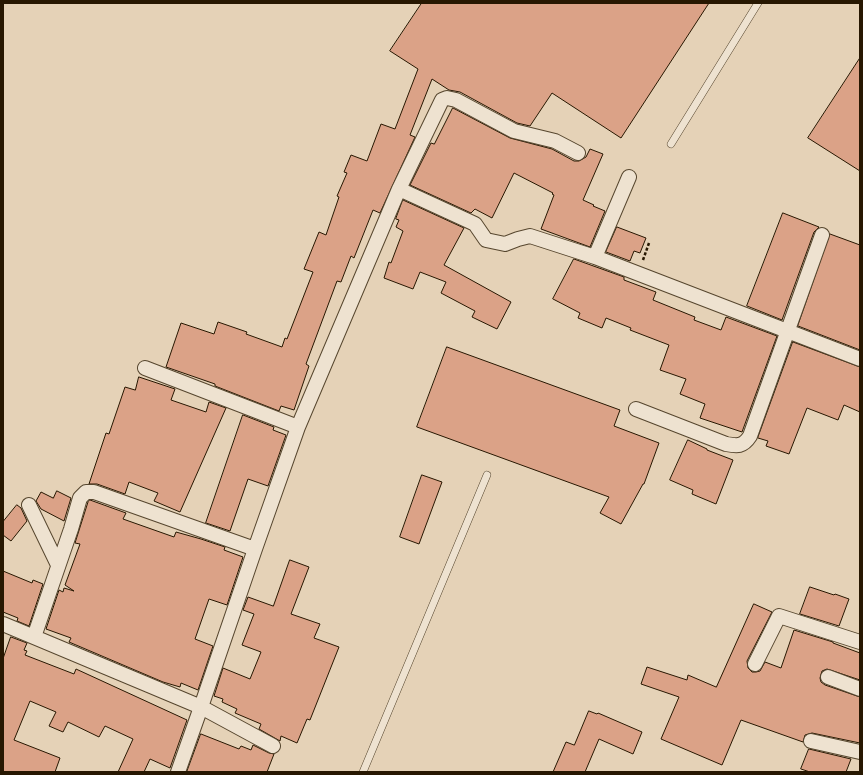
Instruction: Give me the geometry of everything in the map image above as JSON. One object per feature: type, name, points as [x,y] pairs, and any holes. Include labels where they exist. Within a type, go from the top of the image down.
[{"type":"street","points":[[178,772],[298,428],[399,189],[442,100],[444,98],[456,100],[514,131],[555,141],[578,153]]},
{"type":"street","points":[[595,257],[629,177]]},
{"type":"street","points":[[399,189],[474,224],[486,240],[505,244],[518,238],[530,236],[595,257],[860,359]]},
{"type":"street","points":[[636,409],[726,444],[733,446],[743,444],[750,436],[822,235]]},
{"type":"street","points":[[146,368],[298,428]]},
{"type":"street","points":[[34,637],[80,498],[86,492],[98,493],[255,549]]},
{"type":"street","points":[[29,505],[58,565]]},
{"type":"street","points":[[755,664],[779,616],[860,642]]},
{"type":"street","points":[[3,624],[201,707],[273,746]]},
{"type":"street","points":[[828,678],[860,689]]},
{"type":"street","points":[[811,741],[860,752]]},
{"type":"lane","points":[[671,144],[758,3]]},
{"type":"lane","points":[[363,772],[487,475]]},
{"type":"building","points":[[422,3],[709,3],[621,138],[552,93],[530,126],[517,123],[460,92],[449,90],[432,79],[410,135],[415,137],[380,213],[373,210],[354,258],[351,256],[341,282],[337,281],[306,364],[309,366],[294,410],[281,406],[279,411],[215,386],[215,384],[166,367],[181,323],[214,334],[218,322],[247,332],[246,334],[282,347],[285,338],[287,339],[313,272],[304,269],[319,232],[326,235],[339,197],[337,196],[347,173],[344,172],[351,155],[367,161],[381,124],[395,129],[418,69],[390,51]]},
{"type":"building","points":[[860,58],[860,171],[808,138]]},
{"type":"building","points":[[453,108],[510,138],[552,149],[574,161],[579,161],[586,157],[590,149],[603,154],[583,200],[605,211],[590,247],[541,229],[554,195],[552,194],[553,193],[514,173],[492,218],[475,209],[471,213],[410,185],[431,143],[434,144]]},
{"type":"building","points":[[403,200],[464,228],[444,265],[511,302],[497,329],[472,317],[475,311],[441,293],[446,282],[420,272],[413,289],[384,278],[389,262],[391,263],[403,231],[396,227],[399,220],[396,219]]},
{"type":"building","points":[[783,213],[819,227],[814,232],[782,320],[747,306]]},
{"type":"building","points":[[617,227],[646,238],[640,253],[634,251],[630,261],[606,252]]},
{"type":"building","points":[[830,234],[860,245],[860,350],[798,326]]},
{"type":"building","points":[[574,259],[624,277],[624,280],[656,292],[653,300],[695,317],[694,320],[721,330],[726,317],[777,336],[742,432],[700,418],[705,404],[680,394],[686,379],[660,370],[669,345],[630,330],[631,328],[606,318],[602,328],[578,318],[580,313],[553,299]]},
{"type":"building","points":[[793,342],[860,367],[860,412],[844,405],[838,420],[807,408],[789,454],[766,446],[768,441],[758,438]]},
{"type":"building","points":[[447,347],[620,410],[614,426],[659,443],[644,484],[621,524],[600,513],[609,497],[417,427]]},
{"type":"building","points":[[139,377],[175,389],[171,400],[206,412],[209,402],[226,408],[180,512],[154,501],[158,493],[129,482],[125,494],[97,484],[89,484],[106,433],[109,434],[125,387],[135,390]]},
{"type":"building","points":[[243,415],[274,427],[273,430],[286,435],[268,486],[248,479],[230,531],[206,523]]},
{"type":"building","points":[[688,440],[707,450],[733,460],[716,504],[692,494],[693,490],[670,480]]},
{"type":"building","points":[[422,475],[442,482],[419,544],[400,537]]},
{"type":"building","points":[[57,491],[71,498],[64,521],[41,509],[36,501],[41,492],[53,498]]},
{"type":"building","points":[[90,500],[126,513],[123,519],[174,537],[176,532],[201,539],[225,547],[224,550],[243,557],[227,605],[209,599],[195,639],[213,646],[198,690],[181,683],[180,687],[163,682],[69,642],[71,638],[46,629],[59,590],[63,592],[64,588],[74,591],[65,585],[80,544],[75,543],[88,502]]},
{"type":"building","points":[[17,505],[21,508],[27,521],[11,541],[3,535],[3,522]]},
{"type":"building","points":[[290,560],[309,567],[291,614],[320,624],[314,638],[339,647],[310,720],[307,719],[297,743],[281,736],[280,741],[259,729],[261,724],[235,713],[237,709],[222,702],[223,699],[214,696],[223,668],[250,679],[261,652],[242,645],[254,614],[243,610],[248,597],[273,606]]},
{"type":"building","points":[[3,571],[32,583],[33,580],[43,584],[29,626],[17,621],[18,618],[3,612]]},
{"type":"building","points":[[810,587],[849,599],[839,626],[800,614]]},
{"type":"building","points":[[754,604],[772,612],[747,661],[748,668],[752,672],[760,671],[765,662],[781,668],[794,630],[833,642],[860,653],[860,680],[827,669],[822,671],[820,678],[821,682],[825,685],[860,697],[860,743],[812,733],[805,735],[803,742],[741,720],[722,765],[661,739],[679,697],[641,684],[647,667],[687,680],[688,675],[716,687]]},
{"type":"building","points":[[11,637],[27,643],[24,650],[27,651],[25,655],[74,674],[76,669],[187,720],[170,768],[150,759],[144,772],[118,772],[133,739],[105,726],[99,737],[68,722],[63,732],[49,726],[56,712],[30,701],[14,740],[60,758],[55,772],[3,772],[3,659]]},
{"type":"building","points":[[589,711],[598,713],[642,732],[633,754],[599,739],[585,772],[553,772],[566,742],[574,745]]},
{"type":"building","points":[[201,734],[239,749],[241,746],[251,750],[253,745],[274,754],[267,772],[187,772]]},
{"type":"building","points":[[809,749],[851,759],[846,772],[810,772],[801,769]]}]
